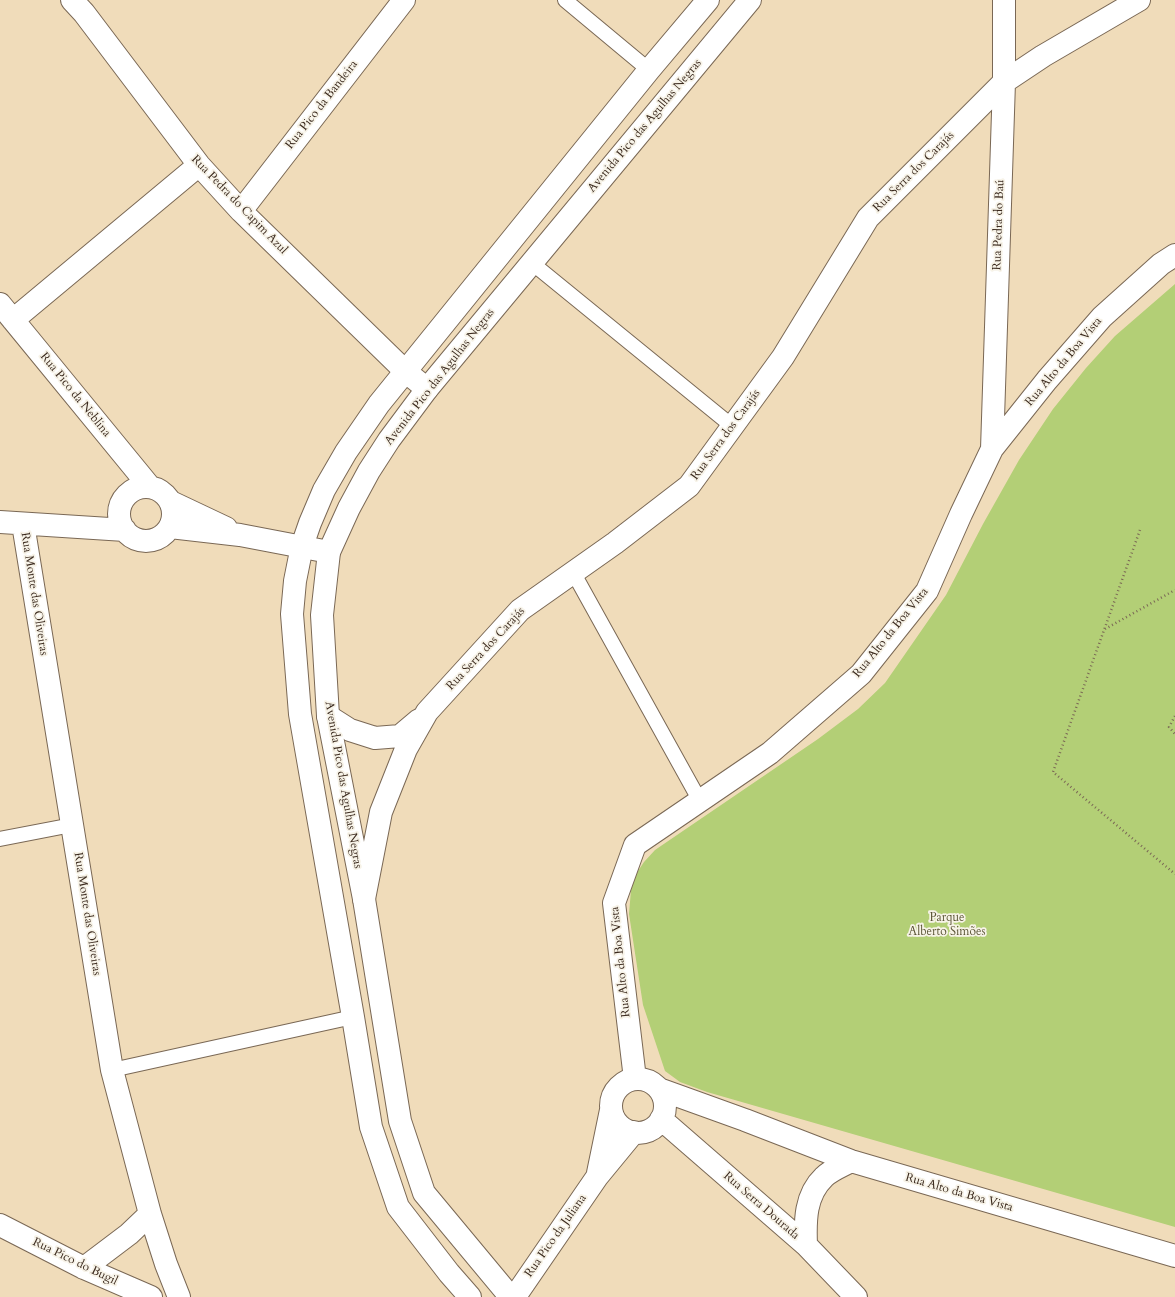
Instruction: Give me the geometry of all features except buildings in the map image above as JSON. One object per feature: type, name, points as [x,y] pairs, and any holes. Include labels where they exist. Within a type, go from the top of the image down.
[{"type":"street","name":"Rua Pico da Bandeira","points":[[241,211],[404,0]]},
{"type":"street","points":[[470,1297],[449,1273],[398,1207],[371,1127],[300,714],[292,614],[295,581],[302,546],[310,522],[324,490],[346,452],[379,404],[649,70],[708,0]]},
{"type":"street","name":"Avenida Pico das Agulhas Negras","points":[[511,1296],[424,1193],[400,1121],[364,899],[328,716],[322,615],[329,552],[349,508],[369,471],[389,440],[427,389],[750,0]]},
{"type":"street","name":"Rua Pedra do Baú","points":[[992,449],[1004,82],[1004,0]]},
{"type":"street","name":"Rua Serra dos Carajás","points":[[364,899],[381,812],[406,749],[427,712],[520,610],[615,543],[689,486],[783,357],[868,218],[1004,82],[1043,56],[1138,0]]},
{"type":"street","name":"Rua Pedra do Capim Azul","points":[[84,4],[199,165],[241,211],[405,371],[427,389]]},
{"type":"street","points":[[6,312],[199,165]]},
{"type":"street","name":"Rua Alto da Boa Vista","points":[[635,1080],[614,903],[635,845],[770,753],[861,674],[927,592],[961,514],[992,449],[1047,380],[1102,317],[1160,264],[1175,255]]},
{"type":"street","name":"Rua Pico da Neblina","points":[[6,312],[150,487]]},
{"type":"street","points":[[171,502],[173,519],[170,527],[157,539],[148,541],[139,540],[131,536],[120,522],[119,513],[123,500],[132,490],[141,487],[150,487],[162,492],[171,502],[240,534]]},
{"type":"street","points":[[0,522],[125,530]]},
{"type":"street","name":"Rua Monte das Oliveiras","points":[[23,524],[112,1070],[150,1214],[166,1264],[179,1297]]},
{"type":"street","points":[[170,527],[240,534],[329,552]]},
{"type":"street","points":[[328,716],[350,730],[375,738],[400,736],[427,712]]},
{"type":"street","points":[[635,1080],[644,1080],[652,1083],[662,1105],[656,1126],[650,1130],[642,1132],[626,1130],[614,1118],[611,1110],[614,1093],[627,1082],[635,1080]]},
{"type":"street","name":"Rua Alto da Boa Vista","points":[[662,1105],[745,1120],[850,1161],[1175,1256]]},
{"type":"street","name":"Rua Serra Dourada","points":[[662,1105],[806,1245],[856,1297]]},
{"type":"street","name":"Rua Pico da Juliana","points":[[597,1178],[611,1110]]},
{"type":"street","name":"Rua Pico da Juliana","points":[[511,1296],[597,1178],[634,1132]]},
{"type":"street","points":[[806,1245],[807,1207],[810,1196],[823,1178],[850,1161]]},
{"type":"street","points":[[84,1268],[129,1234],[150,1214]]},
{"type":"street","name":"Rua Pico do Bugil","points":[[0,1225],[84,1268],[151,1297]]},
{"type":"lane","points":[[566,0],[649,70]]},
{"type":"lane","points":[[532,263],[732,426]]},
{"type":"lane","points":[[573,572],[700,801]]},
{"type":"lane","points":[[0,839],[72,826]]},
{"type":"lane","points":[[112,1070],[353,1018]]},
{"type":"path","points":[[1140,530],[1053,772],[1175,874]]},
{"type":"path","points":[[1104,629],[1167,596],[1175,590]]},
{"type":"path","points":[[1175,716],[1169,727],[1175,734]]},
{"type":"green space","name":"Parque Alberto Simões","points":[[1175,284],[1175,1227],[707,1092],[680,1082],[665,1071],[643,1005],[629,914],[631,890],[636,874],[655,850],[818,739],[858,709],[885,683],[946,595],[983,524],[1019,460],[1053,409],[1086,368],[1115,336]]}]
